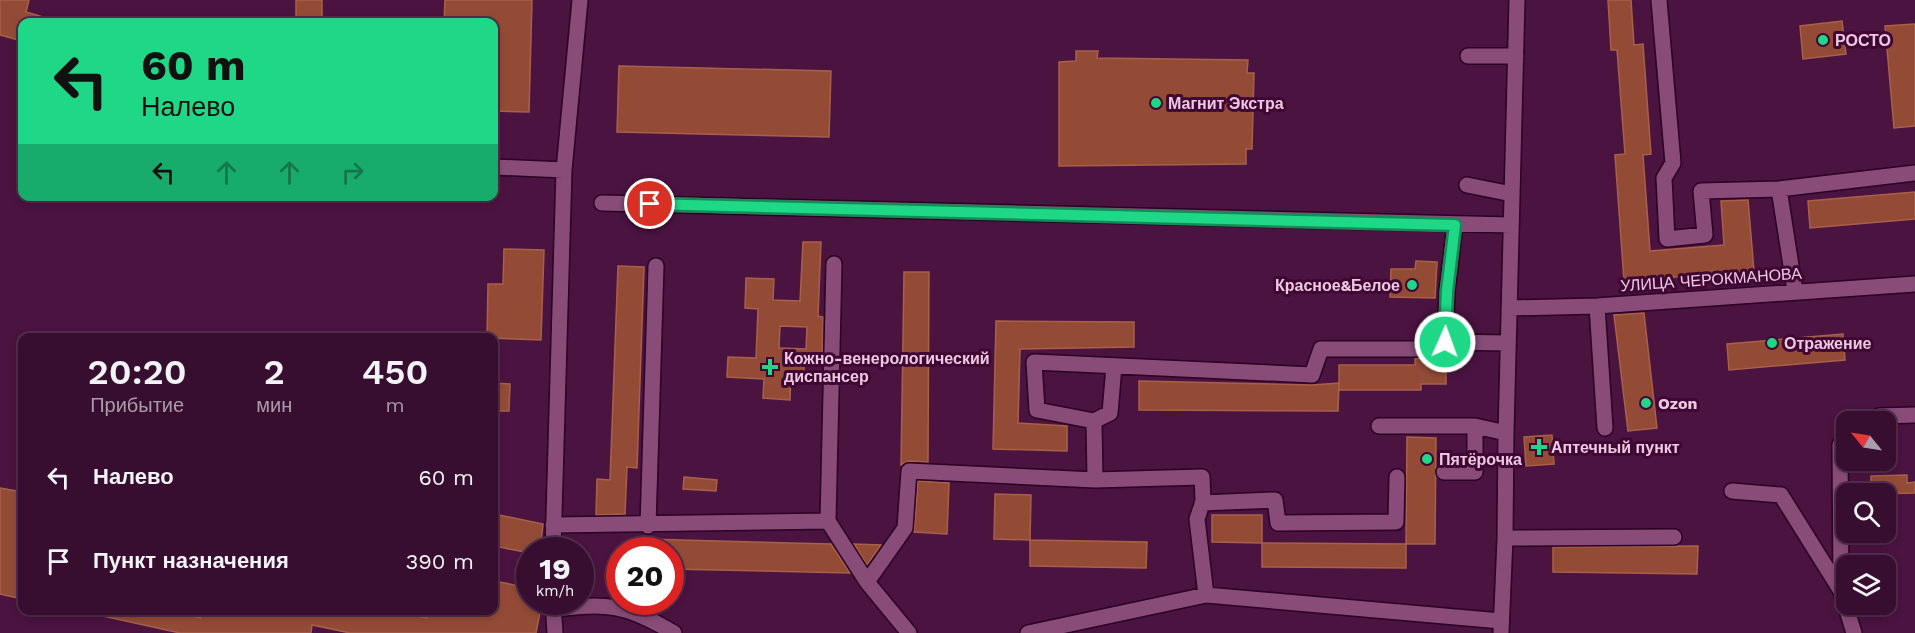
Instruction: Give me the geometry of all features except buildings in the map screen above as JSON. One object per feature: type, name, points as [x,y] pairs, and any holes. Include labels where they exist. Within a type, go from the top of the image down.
[{"type":"street","points":[[553,537],[564,170],[580,0]]},
{"type":"street","points":[[1028,633],[1206,595],[1501,627],[1517,0]]},
{"type":"street","points":[[1659,0],[1673,163],[1664,178],[1667,239],[1705,235],[1701,191],[1779,189],[1915,173]]},
{"type":"street","points":[[1468,56],[1516,56]]},
{"type":"street","points":[[498,167],[564,170]]},
{"type":"street","points":[[1467,185],[1512,194]]},
{"type":"street","points":[[1779,189],[1795,291]]},
{"type":"street","points":[[602,203],[1512,225]]},
{"type":"street","points":[[1455,225],[1447,291],[1445,342],[1508,343]]},
{"type":"street","points":[[834,264],[828,521],[867,582],[909,633]]},
{"type":"street","points":[[648,526],[656,266]]},
{"type":"street","name":"УЛИЦА ЧЕРОКМАНОВА","points":[[1509,308],[1597,306],[1915,284]]},
{"type":"street","points":[[1597,306],[1605,428]]},
{"type":"street","points":[[1114,366],[1110,412],[1094,421],[1037,410],[1034,362],[1312,375],[1321,349],[1420,349]]},
{"type":"street","points":[[1896,416],[1915,415]]},
{"type":"street","points":[[1094,421],[1095,480]]},
{"type":"street","points":[[1379,426],[1475,426],[1506,433]]},
{"type":"street","points":[[1444,472],[1475,471],[1475,426]]},
{"type":"street","points":[[867,582],[906,528],[909,471],[1095,480],[1202,477],[1202,503],[1197,519],[1206,595]]},
{"type":"street","points":[[1840,471],[1841,555]]},
{"type":"street","points":[[1202,503],[1275,500],[1278,523],[1396,522],[1397,477]]},
{"type":"street","points":[[1732,491],[1781,495],[1836,583]]},
{"type":"street","points":[[553,525],[648,526],[828,521]]},
{"type":"street","points":[[1505,538],[1674,537]]},
{"type":"street","points":[[594,604],[641,613],[674,633]]},
{"type":"street","points":[[554,615],[555,633]]},
{"type":"street","points":[[1848,615],[1854,633]]},
{"type":"place","name":"РОСТО","points":[[1823,40]]},
{"type":"place","name":"Магнит Экстра","points":[[1156,103]]},
{"type":"place","name":"Красное&Белое","points":[[1412,285]]},
{"type":"place","name":"Отражение","points":[[1772,343]]},
{"type":"place","name":"Кожно-венерологический диспансер","points":[[770,367]]},
{"type":"place","name":"Ozon","points":[[1646,403]]},
{"type":"place","name":"Аптечный пункт","points":[[1539,447]]},
{"type":"place","name":"Пятёрочка","points":[[1427,459]]},
{"type":"route","points":[[650,204],[1455,225],[1447,291],[1445,342]]}]
